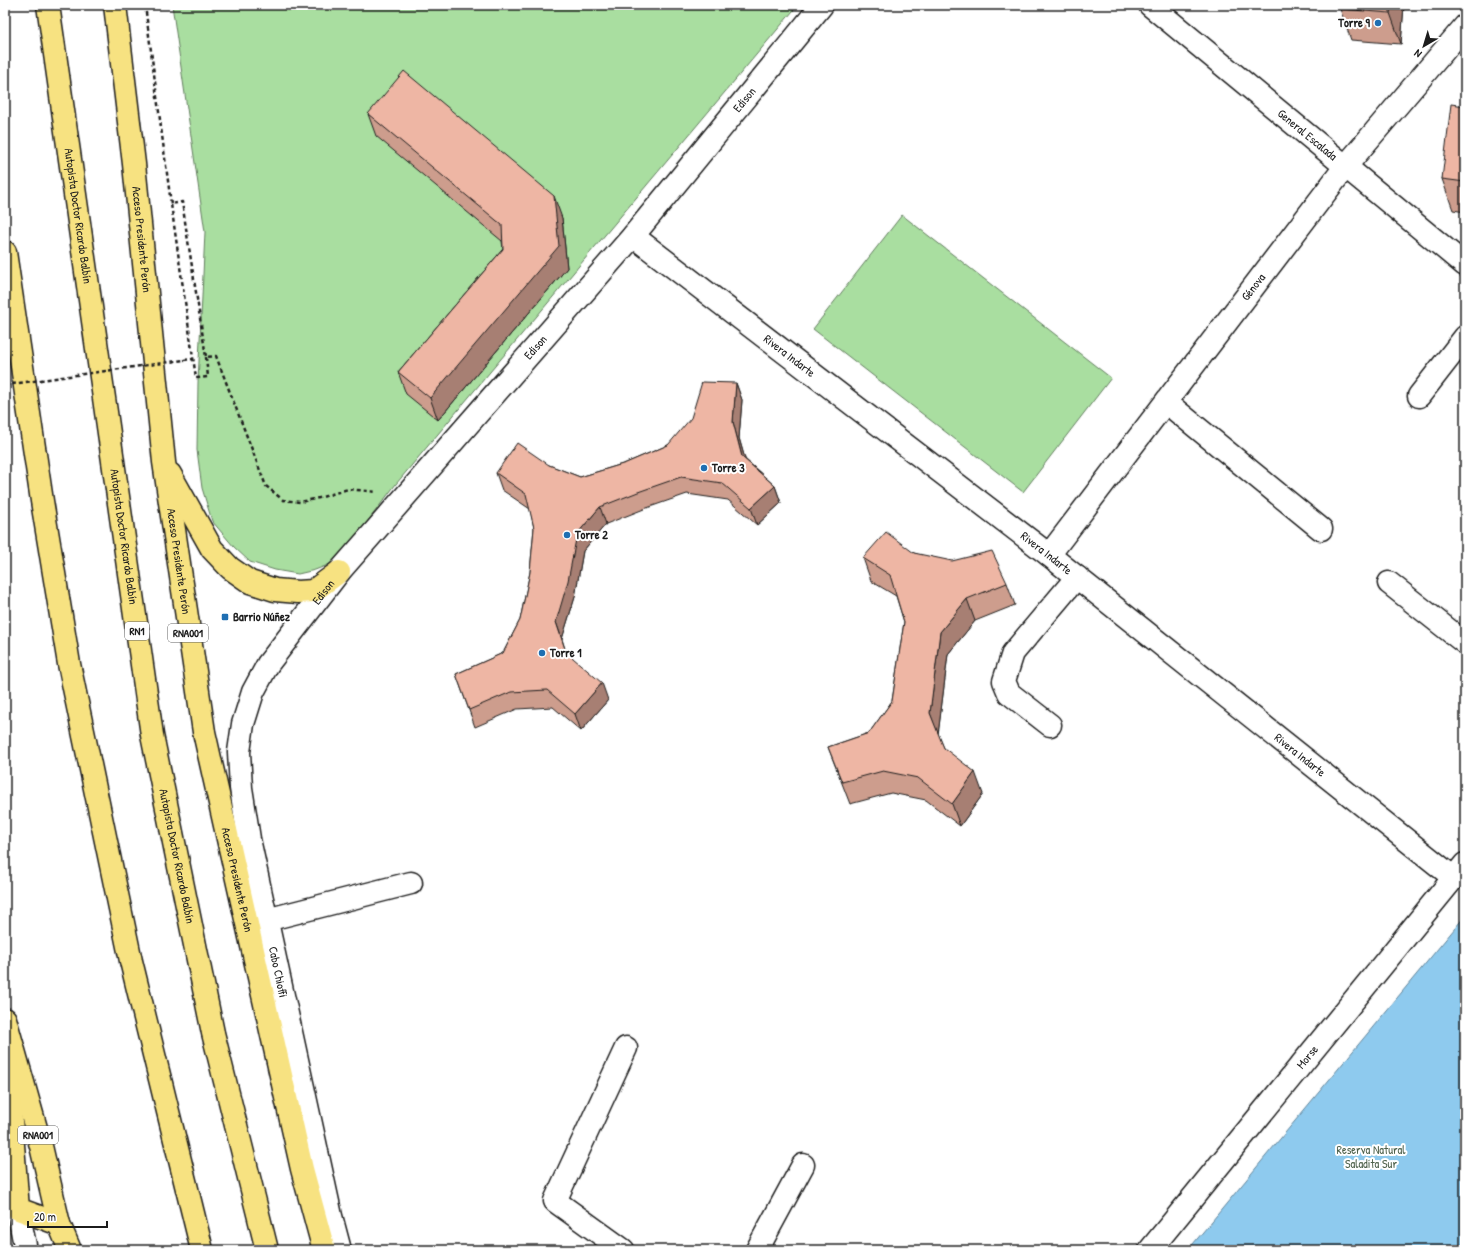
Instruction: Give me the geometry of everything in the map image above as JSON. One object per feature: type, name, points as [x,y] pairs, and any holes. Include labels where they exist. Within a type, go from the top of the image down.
[{"type":"highway","name":"Autopista Doctor Ricardo Balbín","points":[[48,5],[152,735],[213,1033],[267,1250]]},
{"type":"highway","name":"Acceso Presidente Perón","points":[[115,5],[134,164],[164,462],[204,732],[302,1169],[324,1250]]},
{"type":"highway","points":[[5,252],[42,501],[69,664],[131,961],[202,1250]]},
{"type":"highway","points":[[164,462],[212,549],[230,568],[250,582],[275,590],[298,592],[313,591],[339,572]]},
{"type":"highway","name":"RNA001","points":[[5,1019],[41,1146],[59,1224],[70,1250]]},
{"type":"highway","points":[[5,1040],[12,1209],[59,1224]]},
{"type":"street","name":"Edison","points":[[254,692],[268,664],[339,572],[633,236],[822,5]]},
{"type":"street","name":"General Escalada","points":[[1150,5],[1465,265]]},
{"type":"street","name":"Génova","points":[[1049,555],[1167,403],[1345,167],[1465,26]]},
{"type":"street","name":"Rivera Indarte","points":[[633,236],[1459,871]]},
{"type":"street","points":[[1419,396],[1465,337]]},
{"type":"street","points":[[1167,403],[1321,529]]},
{"type":"street","points":[[1050,725],[1008,693],[1004,681],[1013,653],[1077,577]]},
{"type":"street","points":[[1389,583],[1465,643]]},
{"type":"street","name":"Cabo Chioffi","points":[[254,692],[243,724],[239,752],[241,788],[249,839],[266,920],[331,1216],[340,1250]]},
{"type":"street","name":"Morse","points":[[1150,1250],[1459,871]]},
{"type":"street","points":[[266,920],[411,883]]},
{"type":"street","points":[[623,1250],[555,1201],[626,1048]]},
{"type":"street","points":[[5,1156],[12,1209],[26,1250]]},
{"type":"street","points":[[757,1250],[803,1166]]},
{"type":"path","points":[[145,5],[171,204],[196,378],[208,377],[182,202],[171,204]]},
{"type":"path","points":[[206,357],[216,356],[266,486],[283,500],[300,502],[319,498],[348,488],[381,492],[396,506]]},
{"type":"path","points":[[5,385],[194,359]]},
{"type":"green space","points":[[172,5],[798,5],[396,484],[342,555],[328,565],[298,574],[275,570],[250,562],[234,547],[212,521],[202,488],[197,450],[198,383],[205,232]]},
{"type":"green space","points":[[902,215],[1111,378],[1023,492],[813,329]]},
{"type":"water","name":"Reserva Natural Saladita Sur","points":[[1465,916],[1465,1250],[1188,1250]]},
{"type":"building","points":[[1340,5],[1390,5],[1390,13],[1340,9]]},
{"type":"building","points":[[404,71],[554,196],[559,246],[430,398],[398,372],[503,249],[502,225],[368,114]]},
{"type":"building","points":[[1451,104],[1465,106],[1465,182],[1442,179]]},
{"type":"building","points":[[702,382],[736,383],[733,422],[742,457],[775,486],[751,508],[722,483],[681,477],[600,507],[577,534],[568,581],[556,622],[566,652],[602,683],[575,714],[547,690],[511,692],[469,710],[456,674],[503,653],[520,620],[530,572],[534,528],[526,494],[496,473],[517,443],[549,465],[580,477],[626,463],[668,445],[691,418]]},
{"type":"building","points":[[886,532],[914,553],[952,561],[992,551],[1007,583],[967,599],[940,632],[930,713],[944,748],[975,772],[952,804],[918,778],[883,771],[842,782],[828,747],[869,733],[892,701],[904,622],[890,575],[863,558]]},
{"type":"place","name":"Torre 9","points":[[1378,23]]},
{"type":"place","name":"Torre 3","points":[[704,468]]},
{"type":"place","name":"Torre 2","points":[[567,535]]},
{"type":"place","name":"Barrio Núñez","points":[[225,617]]},
{"type":"place","name":"Torre 1","points":[[542,653]]}]
